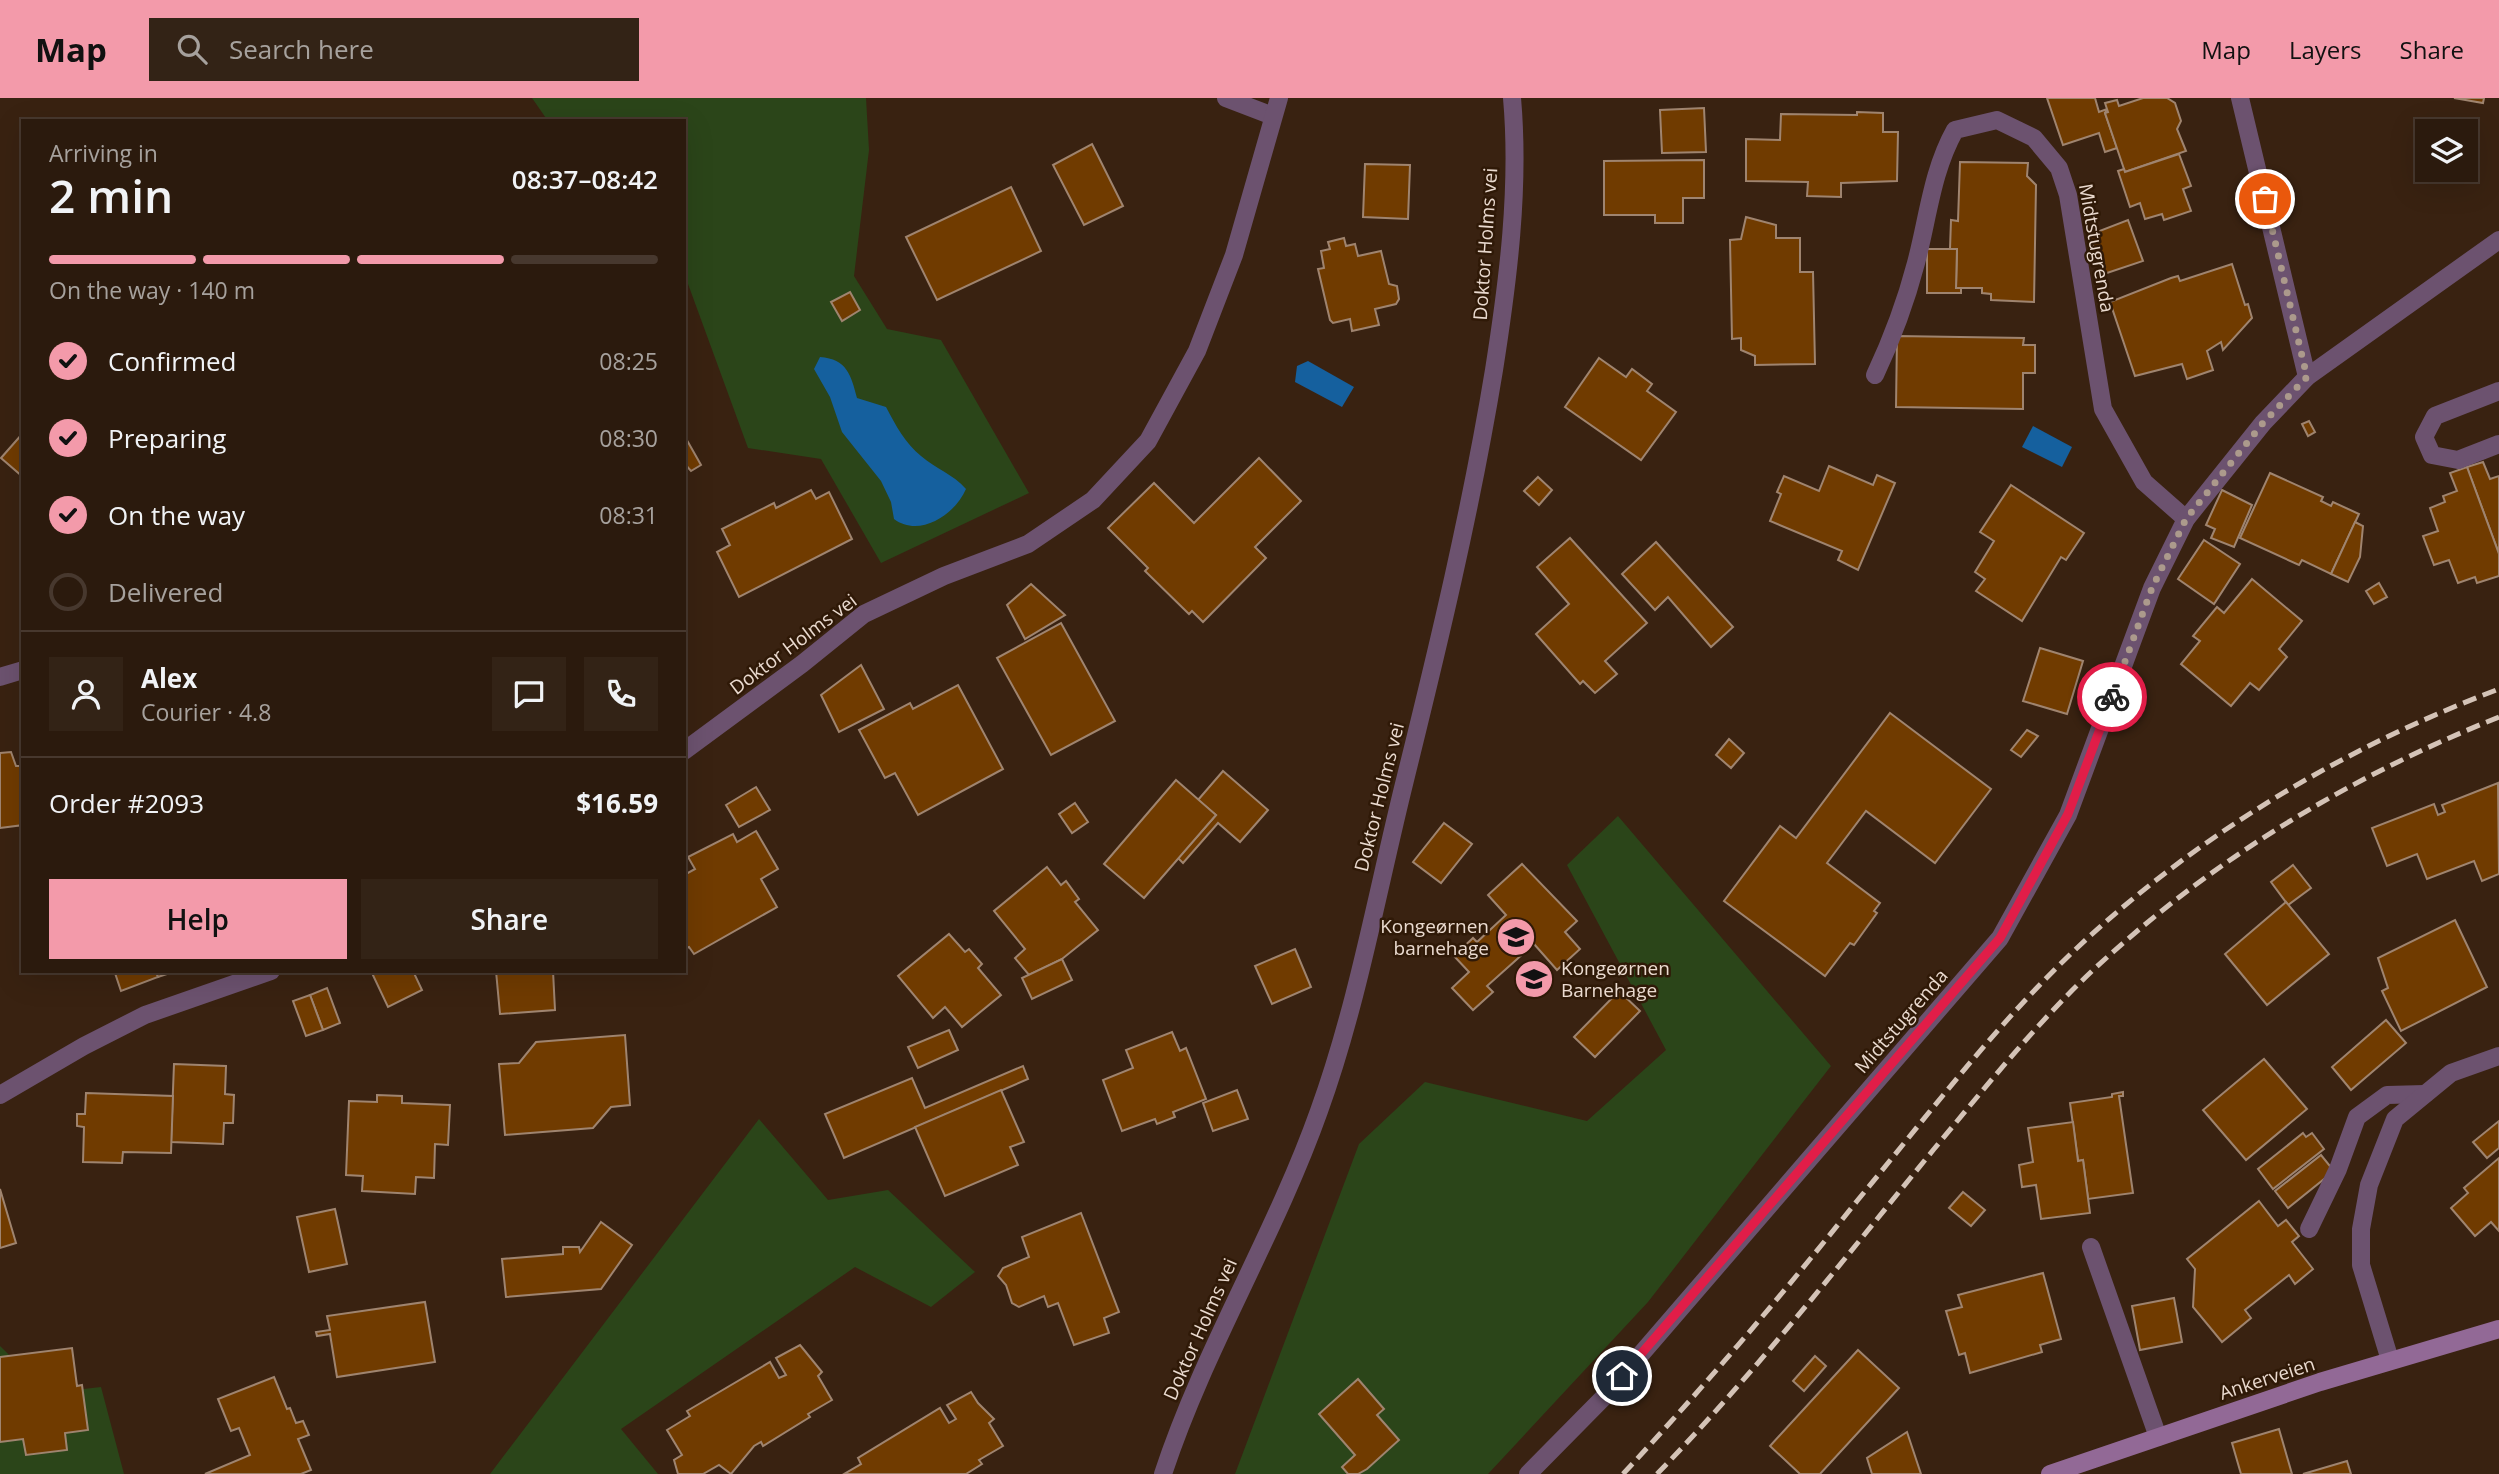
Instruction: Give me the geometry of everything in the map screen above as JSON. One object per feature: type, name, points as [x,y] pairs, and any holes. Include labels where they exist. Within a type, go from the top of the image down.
[{"type":"main road","name":"Ankerveien","points":[[2050,1474],[2390,1360],[2499,1329]]},
{"type":"street","points":[[1226,98],[1273,117]]},
{"type":"street","name":"Doktor Holms vei","points":[[686,750],[802,664],[864,614],[944,576],[1028,544],[1093,500],[1147,442],[1197,351],[1234,255],[1279,98]]},
{"type":"street","name":"Doktor Holms vei","points":[[1163,1474],[1212,1350],[1289,1185],[1320,1110],[1354,988],[1424,705],[1478,461],[1502,319],[1510,244],[1514,128],[1512,98]]},
{"type":"street","points":[[2240,98],[2307,377]]},
{"type":"street","name":"Midtstugrenda","points":[[1875,375],[1891,342],[1916,264],[1940,156],[1955,130],[1997,120],[2034,138],[2059,168],[2068,195],[2103,409],[2144,482],[2186,519]]},
{"type":"street","name":"Midtstugrenda","points":[[1528,1474],[1604,1397],[2000,938],[2068,814],[2152,588],[2186,519],[2263,423],[2307,377],[2499,240]]},
{"type":"street","points":[[2499,391],[2435,416],[2424,437],[2432,455],[2458,460],[2499,444]]},
{"type":"street","points":[[0,677],[21,671]]},
{"type":"street","points":[[0,1095],[83,1046],[145,1015],[265,973]]},
{"type":"street","points":[[2390,1360],[2361,1265],[2361,1228],[2369,1185],[2395,1119],[2451,1073],[2499,1056]]},
{"type":"street","points":[[2309,1228],[2338,1169],[2357,1117],[2387,1095],[2426,1094]]},
{"type":"street","points":[[2091,1247],[2158,1437]]},
{"type":"green space","points":[[532,98],[866,98],[869,150],[854,276],[887,329],[941,340],[1029,493],[881,563],[821,459],[748,448],[686,278],[686,119],[547,119]]},
{"type":"green space","points":[[1618,816],[1831,1066],[1648,1302],[1488,1474],[1235,1474],[1359,1144],[1425,1082],[1587,1121],[1666,1050],[1567,865]]},
{"type":"green space","points":[[759,1119],[828,1200],[888,1190],[975,1272],[931,1307],[855,1267],[621,1429],[658,1474],[490,1474]]},
{"type":"green space","points":[[0,1346],[48,1393],[101,1387],[124,1474],[0,1474]]},
{"type":"water","points":[[820,357],[829,358],[842,365],[850,375],[857,398],[886,407],[910,446],[966,489],[961,499],[945,515],[925,525],[914,526],[894,519],[891,502],[881,481],[842,432],[830,397],[814,369]]},
{"type":"water","points":[[1308,361],[1354,387],[1342,407],[1295,382],[1297,366]]},
{"type":"water","points":[[2033,426],[2072,447],[2062,467],[2022,447]]},
{"type":"building","points":[[2047,98],[2095,98],[2099,112],[2107,109],[2105,113],[2117,148],[2105,152],[2099,133],[2063,145]]},
{"type":"building","points":[[2143,98],[2167,98],[2175,103],[2181,121],[2177,129],[2186,151],[2125,172],[2105,113],[2108,112],[2105,103],[2117,100],[2119,106]]},
{"type":"building","points":[[2454,98],[2484,98],[2483,103]]},
{"type":"building","points":[[1704,108],[1706,152],[1662,153],[1660,110]]},
{"type":"building","points":[[1857,112],[1883,113],[1883,132],[1898,132],[1897,181],[1841,183],[1841,197],[1807,196],[1808,182],[1746,181],[1746,139],[1780,140],[1781,114],[1857,115]]},
{"type":"building","points":[[1092,144],[1123,206],[1084,225],[1053,165]]},
{"type":"building","points":[[2179,154],[2191,186],[2183,189],[2191,211],[2164,220],[2162,214],[2145,219],[2140,203],[2130,207],[2118,171],[2124,169],[2125,172]]},
{"type":"building","points":[[1704,160],[1704,198],[1683,198],[1683,223],[1655,223],[1655,215],[1604,215],[1604,161]]},
{"type":"building","points":[[1960,162],[2028,163],[2027,176],[2036,185],[2034,302],[1991,300],[1991,294],[1982,293],[1982,288],[1956,288],[1957,249],[1950,249],[1951,220],[1958,221]]},
{"type":"building","points":[[1365,164],[1410,165],[1408,219],[1363,217]]},
{"type":"building","points":[[1011,187],[1041,251],[937,300],[906,237]]},
{"type":"building","points":[[1746,217],[1776,225],[1776,238],[1800,238],[1800,272],[1813,272],[1815,364],[1755,365],[1755,356],[1741,350],[1741,338],[1732,339],[1730,240],[1741,239]]},
{"type":"building","points":[[2128,220],[2143,261],[2104,274],[2089,235]]},
{"type":"building","points":[[1344,238],[1346,246],[1355,244],[1358,256],[1381,251],[1389,284],[1397,286],[1399,299],[1396,304],[1375,309],[1379,325],[1352,331],[1350,319],[1333,323],[1330,320],[1318,269],[1324,268],[1321,251],[1330,249],[1328,242]]},
{"type":"building","points":[[1927,249],[1957,249],[1956,288],[1961,288],[1961,293],[1927,293]]},
{"type":"building","points":[[2232,264],[2252,318],[2223,350],[2221,342],[2207,351],[2213,370],[2187,379],[2182,364],[2135,376],[2110,302],[2171,278],[2178,276],[2180,281]]},
{"type":"building","points":[[850,292],[860,310],[842,321],[831,302]]},
{"type":"building","points":[[1897,336],[2024,338],[2023,345],[2035,345],[2035,373],[2023,373],[2023,409],[1896,407]]},
{"type":"building","points":[[1599,358],[1626,377],[1632,369],[1652,384],[1647,391],[1676,412],[1641,460],[1565,407]]},
{"type":"building","points":[[2309,421],[2315,432],[2308,436],[2302,424]]},
{"type":"building","points":[[21,435],[21,475],[1,458]]},
{"type":"building","points":[[686,439],[701,465],[691,471],[686,465]]},
{"type":"building","points":[[1259,458],[1301,501],[1255,547],[1266,558],[1203,622],[1192,611],[1189,614],[1145,571],[1148,568],[1108,528],[1154,483],[1194,523]]},
{"type":"building","points":[[2483,462],[2490,479],[2499,476],[2499,554],[2467,467]]},
{"type":"building","points":[[1829,466],[1873,485],[1877,475],[1895,483],[1858,570],[1838,560],[1842,551],[1770,521],[1781,494],[1777,492],[1784,476],[1819,491]]},
{"type":"building","points":[[2467,467],[2499,554],[2499,576],[2477,583],[2475,577],[2458,583],[2449,560],[2434,565],[2423,536],[2438,531],[2430,508],[2445,502],[2443,496],[2457,491],[2450,473]]},
{"type":"building","points":[[2270,473],[2323,497],[2321,501],[2331,506],[2333,502],[2359,514],[2331,574],[2302,560],[2299,565],[2240,538]]},
{"type":"building","points":[[1538,477],[1552,490],[1539,505],[1524,491]]},
{"type":"building","points":[[2011,485],[2084,533],[2066,560],[2061,557],[2022,621],[1976,591],[1985,579],[1975,572],[1994,541],[1980,532]]},
{"type":"building","points":[[811,490],[816,499],[829,492],[852,539],[739,597],[717,552],[730,545],[722,529],[774,503],[776,508]]},
{"type":"building","points":[[2222,490],[2252,505],[2234,547],[2211,538],[2215,529],[2206,525]]},
{"type":"building","points":[[2355,522],[2363,526],[2360,557],[2348,582],[2331,574]]},
{"type":"building","points":[[1570,538],[1647,623],[1605,661],[1617,674],[1595,693],[1583,681],[1580,684],[1536,634],[1569,604],[1537,567]]},
{"type":"building","points":[[2204,540],[2240,564],[2214,604],[2178,579]]},
{"type":"building","points":[[1656,542],[1733,627],[1711,647],[1668,597],[1655,610],[1622,574]]},
{"type":"building","points":[[2252,579],[2302,621],[2279,649],[2287,657],[2259,690],[2250,683],[2231,706],[2181,664],[2200,641],[2193,636],[2217,607],[2224,613]]},
{"type":"building","points":[[2379,583],[2387,597],[2374,604],[2366,591]]},
{"type":"building","points":[[1031,584],[1065,615],[1025,639],[1007,605]]},
{"type":"building","points":[[1061,623],[1115,721],[1051,755],[997,658]]},
{"type":"building","points":[[2040,648],[2083,661],[2067,714],[2023,701]]},
{"type":"building","points":[[861,665],[884,709],[839,732],[821,695]]},
{"type":"building","points":[[958,685],[1003,769],[918,815],[895,773],[885,778],[859,730],[910,703],[913,709]]},
{"type":"building","points":[[1890,713],[1991,789],[1935,863],[1866,811],[1827,863],[1880,903],[1874,911],[1877,913],[1854,945],[1850,943],[1825,976],[1724,901],[1780,826],[1796,838]]},
{"type":"building","points":[[2027,730],[2038,736],[2021,757],[2011,750]]},
{"type":"building","points":[[1729,739],[1744,753],[1731,768],[1716,755]]},
{"type":"building","points":[[11,752],[16,766],[21,766],[21,825],[0,828],[0,753]]},
{"type":"building","points":[[1223,771],[1268,810],[1240,842],[1218,823],[1183,863],[1178,858],[1216,815],[1198,800]]},
{"type":"building","points":[[1176,780],[1216,815],[1144,898],[1104,864]]},
{"type":"building","points":[[2498,783],[2499,874],[2482,881],[2474,861],[2427,879],[2417,854],[2387,866],[2372,828],[2434,804],[2438,815],[2445,812],[2442,805]]},
{"type":"building","points":[[756,787],[770,810],[739,827],[726,805]]},
{"type":"building","points":[[1075,803],[1088,822],[1072,833],[1059,814]]},
{"type":"building","points":[[1444,823],[1472,844],[1441,883],[1413,862]]},
{"type":"building","points":[[756,831],[778,869],[761,879],[777,907],[694,954],[689,947],[686,948],[686,874],[695,869],[688,857],[733,834],[737,842]]},
{"type":"building","points":[[1522,864],[1577,921],[1565,932],[1580,949],[1557,970],[1534,944],[1487,986],[1493,992],[1473,1010],[1452,988],[1469,972],[1454,956],[1473,938],[1477,942],[1506,915],[1488,895]]},
{"type":"building","points":[[2293,865],[2311,888],[2288,905],[2271,882]]},
{"type":"building","points":[[1047,867],[1061,885],[1066,881],[1079,899],[1075,902],[1098,930],[1062,959],[1029,975],[1015,958],[1025,949],[994,911]]},
{"type":"building","points":[[2286,902],[2329,954],[2267,1005],[2225,954]]},
{"type":"building","points":[[2455,920],[2487,987],[2401,1031],[2382,991],[2388,988],[2378,958]]},
{"type":"building","points":[[949,934],[965,952],[969,949],[982,964],[978,968],[1001,995],[962,1027],[945,1007],[933,1018],[898,976]]},
{"type":"building","points":[[1295,949],[1311,987],[1272,1004],[1255,966]]},
{"type":"building","points":[[1062,959],[1072,980],[1032,999],[1022,978]]},
{"type":"building","points":[[115,973],[157,973],[158,977],[121,991]]},
{"type":"building","points":[[372,973],[414,973],[422,990],[388,1007]]},
{"type":"building","points":[[496,973],[553,973],[555,1010],[500,1014]]},
{"type":"building","points":[[327,988],[340,1023],[323,1030],[310,995]]},
{"type":"building","points":[[1619,991],[1640,1011],[1595,1057],[1574,1037]]},
{"type":"building","points":[[310,995],[323,1030],[306,1036],[293,1001]]},
{"type":"building","points":[[2386,1020],[2406,1043],[2351,1090],[2332,1067]]},
{"type":"building","points":[[949,1030],[958,1050],[918,1068],[908,1047]]},
{"type":"building","points":[[1172,1032],[1180,1051],[1186,1048],[1206,1099],[1173,1112],[1175,1117],[1157,1124],[1155,1119],[1122,1131],[1103,1080],[1133,1068],[1126,1050]]},
{"type":"building","points":[[625,1035],[630,1105],[611,1107],[593,1128],[505,1135],[499,1064],[519,1063],[536,1042]]},
{"type":"building","points":[[2264,1059],[2307,1109],[2246,1160],[2203,1110]]},
{"type":"building","points":[[174,1064],[226,1066],[225,1094],[234,1095],[233,1123],[224,1123],[223,1144],[171,1142]]},
{"type":"building","points":[[1023,1066],[1028,1079],[844,1158],[825,1114],[912,1078],[925,1108]]},
{"type":"building","points":[[1001,1090],[1024,1142],[1010,1147],[1018,1165],[945,1196],[915,1127]]},
{"type":"building","points":[[1237,1090],[1248,1119],[1213,1131],[1203,1103]]},
{"type":"building","points":[[2123,1092],[2123,1096],[2119,1096],[2133,1193],[2088,1199],[2083,1160],[2078,1161],[2070,1103],[2112,1097],[2112,1094]]},
{"type":"building","points":[[86,1093],[173,1096],[171,1153],[123,1152],[122,1163],[83,1162],[84,1127],[77,1126],[77,1114],[85,1114]]},
{"type":"building","points":[[377,1095],[402,1096],[402,1103],[450,1105],[448,1145],[435,1144],[434,1178],[416,1177],[415,1194],[362,1191],[363,1176],[346,1175],[349,1101],[377,1102]]},
{"type":"building","points":[[2499,1121],[2499,1148],[2487,1158],[2473,1142]]},
{"type":"building","points":[[2073,1122],[2078,1161],[2083,1160],[2090,1213],[2041,1219],[2036,1185],[2022,1187],[2019,1165],[2033,1162],[2028,1128]]},
{"type":"building","points":[[2303,1133],[2306,1137],[2312,1133],[2324,1149],[2273,1189],[2258,1169]]},
{"type":"building","points":[[2321,1155],[2334,1171],[2288,1208],[2275,1191]]},
{"type":"building","points":[[2499,1158],[2499,1231],[2491,1222],[2475,1236],[2451,1208],[2468,1193],[2464,1188]]},
{"type":"building","points":[[0,1189],[16,1243],[0,1248]]},
{"type":"building","points":[[1963,1192],[1985,1210],[1971,1226],[1949,1208]]},
{"type":"building","points":[[2259,1201],[2278,1226],[2286,1220],[2299,1236],[2292,1242],[2313,1269],[2295,1284],[2289,1275],[2245,1310],[2251,1318],[2222,1342],[2193,1307],[2195,1269],[2187,1259]]},
{"type":"building","points":[[335,1209],[347,1264],[309,1272],[297,1217]]},
{"type":"building","points":[[1081,1213],[1119,1312],[1104,1318],[1109,1333],[1074,1345],[1058,1303],[1048,1307],[1044,1296],[1019,1307],[1012,1303],[1006,1285],[998,1276],[1003,1268],[1029,1257],[1022,1237]]},
{"type":"building","points":[[601,1222],[632,1245],[601,1289],[506,1297],[502,1259],[563,1254],[563,1247],[579,1247],[580,1252]]},
{"type":"building","points":[[2043,1273],[2061,1339],[2040,1345],[2042,1352],[1970,1373],[1965,1353],[1959,1355],[1946,1311],[1962,1307],[1958,1295]]},
{"type":"building","points":[[2174,1298],[2182,1342],[2140,1350],[2132,1306]]},
{"type":"building","points":[[425,1302],[435,1362],[337,1377],[330,1334],[317,1336],[316,1332],[330,1330],[327,1316]]},
{"type":"building","points":[[800,1345],[822,1372],[818,1376],[832,1400],[763,1446],[761,1442],[754,1446],[731,1474],[719,1465],[703,1474],[678,1474],[674,1460],[682,1455],[667,1430],[690,1416],[687,1411],[770,1362],[779,1378],[786,1375],[776,1358]]},
{"type":"building","points":[[72,1348],[77,1386],[82,1385],[88,1430],[65,1433],[67,1450],[26,1455],[23,1439],[0,1442],[0,1357]]},
{"type":"building","points":[[1858,1350],[1899,1388],[1820,1474],[1800,1474],[1770,1446]]},
{"type":"building","points":[[1815,1356],[1826,1366],[1804,1391],[1793,1381]]},
{"type":"building","points":[[274,1377],[287,1409],[290,1408],[296,1423],[303,1421],[309,1435],[298,1439],[311,1470],[301,1474],[205,1474],[250,1455],[239,1428],[231,1431],[218,1399]]},
{"type":"building","points":[[1358,1379],[1384,1409],[1377,1415],[1399,1440],[1367,1469],[1358,1474],[1348,1474],[1342,1467],[1355,1455],[1319,1414]]},
{"type":"building","points":[[971,1392],[994,1419],[989,1423],[1003,1446],[979,1460],[982,1464],[966,1474],[844,1474],[861,1464],[858,1458],[940,1408],[949,1423],[956,1419],[947,1405]]},
{"type":"building","points":[[2279,1429],[2292,1474],[2241,1474],[2232,1443]]},
{"type":"building","points":[[1907,1432],[1921,1474],[1872,1474],[1867,1458]]},
{"type":"building","points":[[2347,1461],[2351,1474],[2303,1474]]},
{"type":"railway","points":[[1623,1474],[1772,1305],[1986,1044],[2031,994],[2081,945],[2134,898],[2247,815],[2370,745],[2499,689]]},
{"type":"railway","points":[[1657,1474],[1764,1355],[2010,1058],[2091,972],[2184,893],[2283,825],[2388,767],[2499,717]]},
{"type":"way so far","points":[[2112,697],[2152,588],[2186,519],[2263,423],[2307,377],[2265,199]]},
{"type":"place","name":"Kongeørnen barnehage","points":[[1516,937]]},
{"type":"place","name":"Kongeørnen Barnehage","points":[[1534,979]]},
{"type":"route","points":[[1622,1376],[2000,938],[2068,814],[2112,697]]}]
